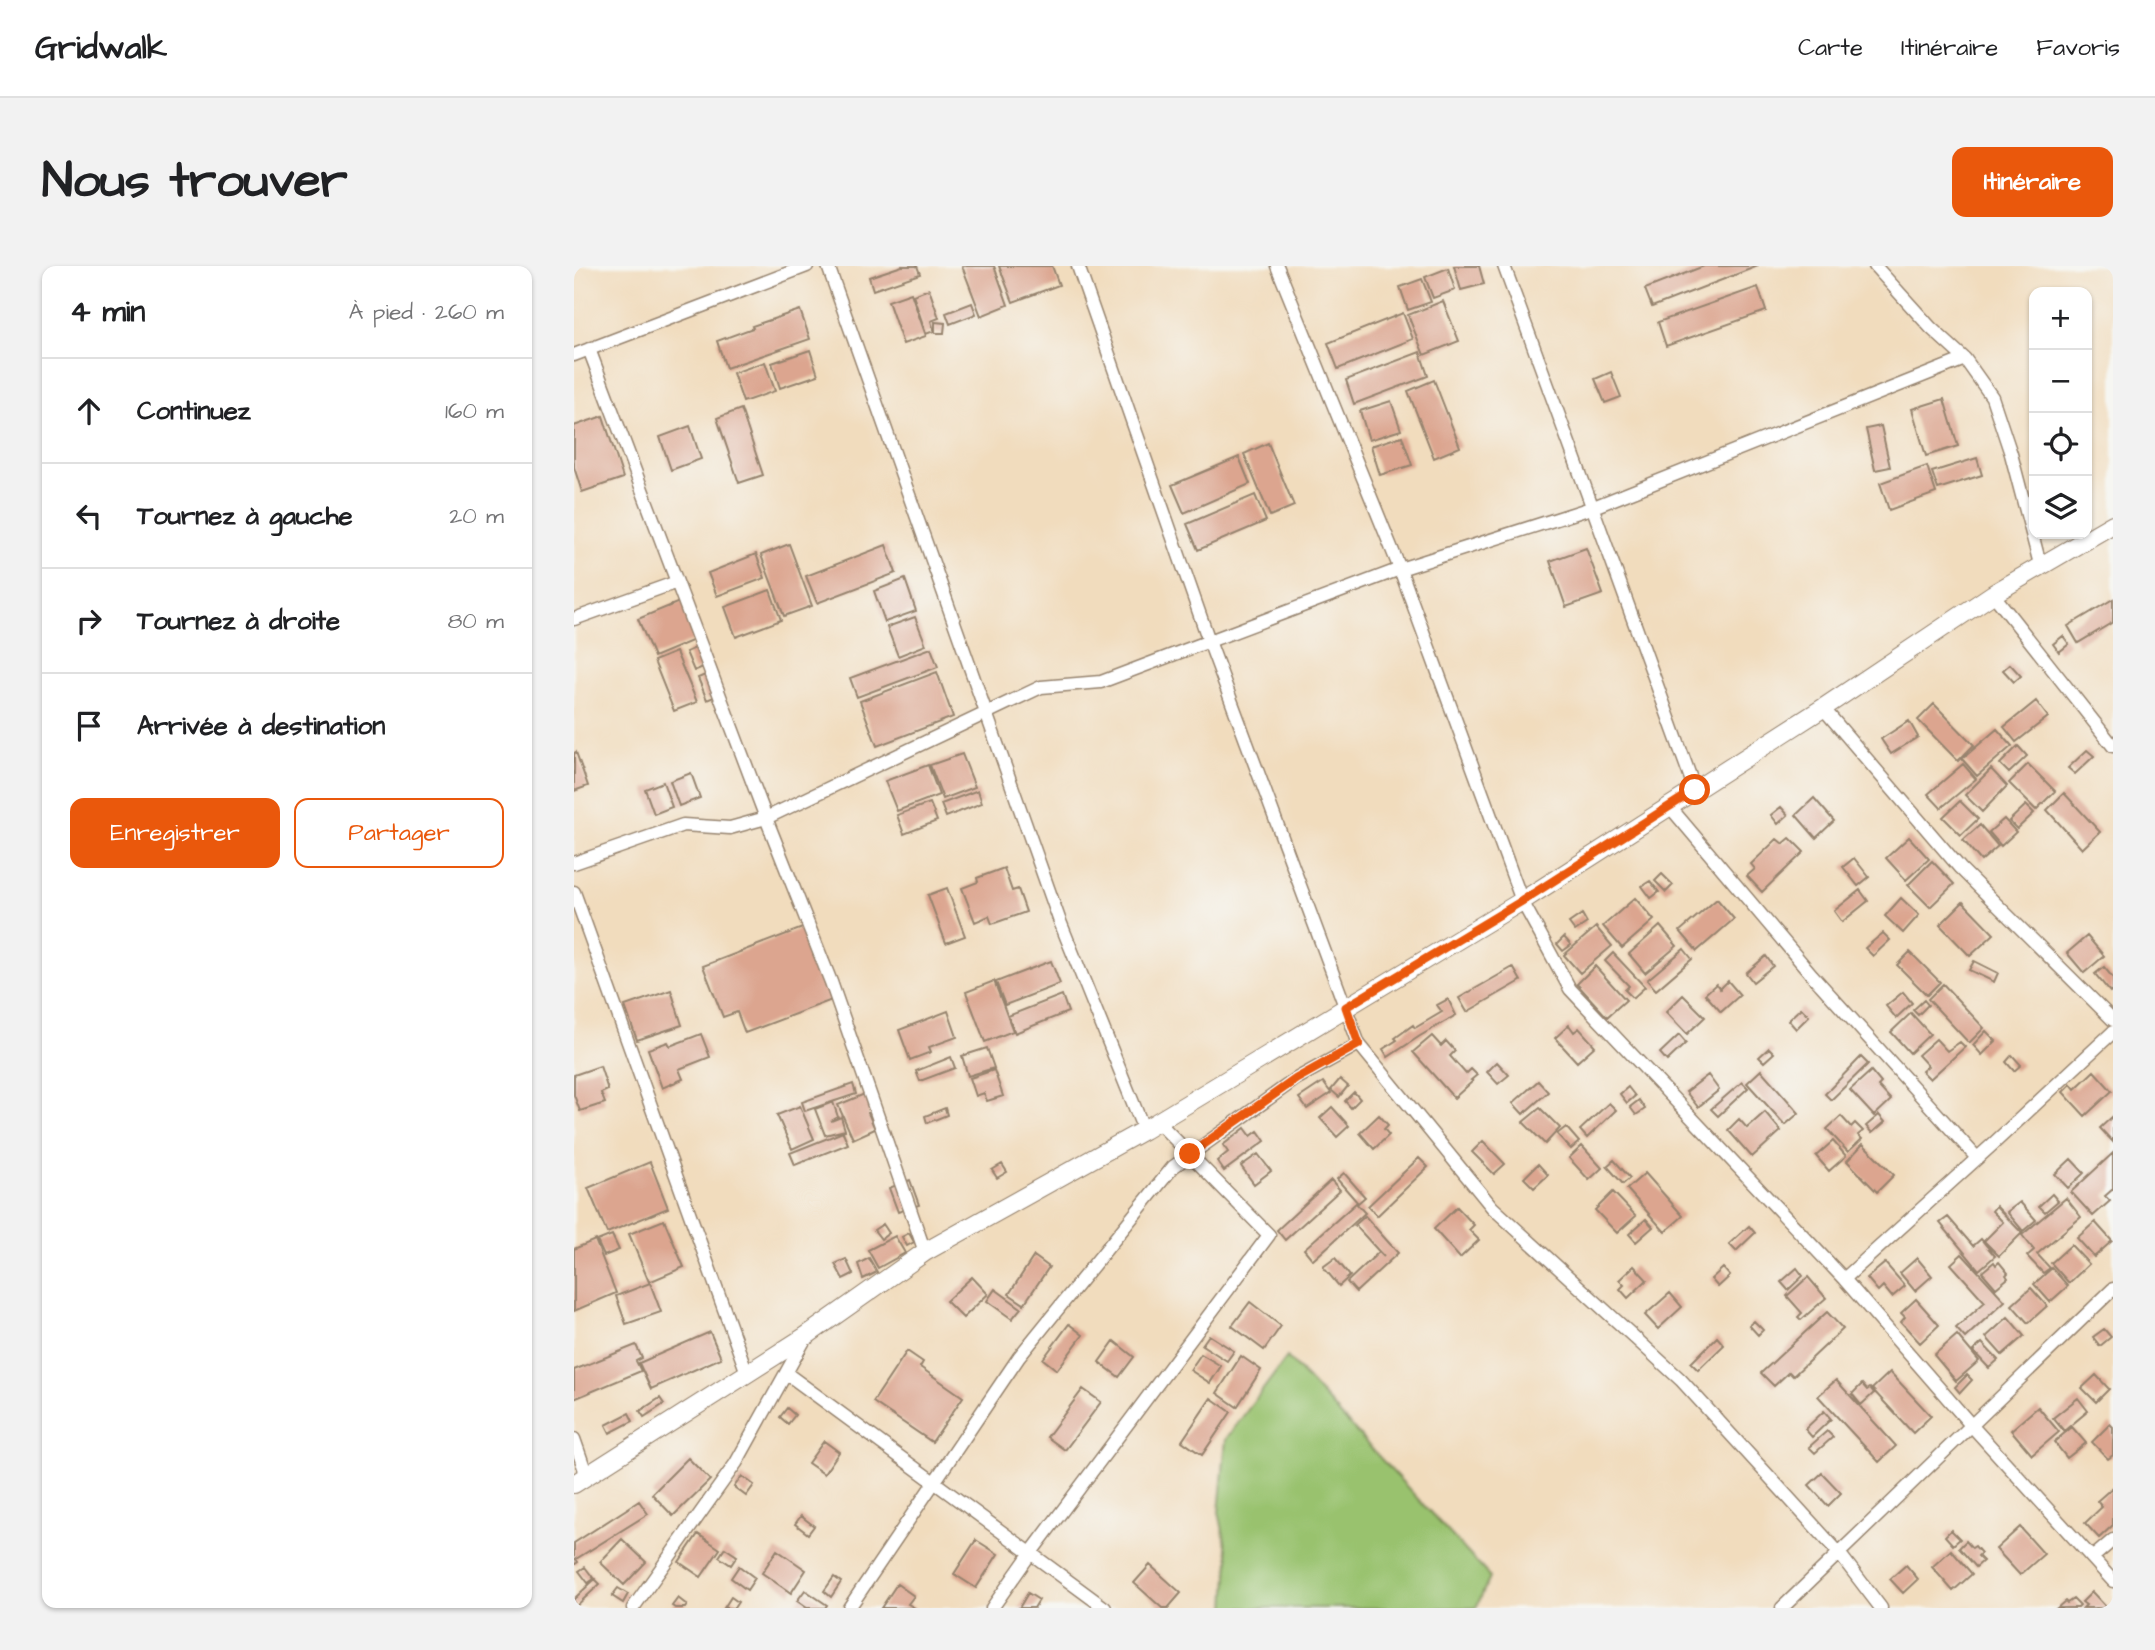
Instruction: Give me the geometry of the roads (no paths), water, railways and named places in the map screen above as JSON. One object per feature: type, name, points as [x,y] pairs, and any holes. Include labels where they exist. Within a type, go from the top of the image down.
[{"type":"main road","points":[[581,1480],[806,1336],[925,1252],[1151,1126],[1522,901],[1823,708],[1993,594],[2113,524]]},
{"type":"street","points":[[574,355],[807,266]]},
{"type":"street","points":[[828,266],[1059,919],[1151,1126],[1190,1154],[1269,1235],[992,1608]]},
{"type":"street","points":[[1078,266],[1209,641],[1359,1044],[1492,1207],[1681,1380],[1839,1553],[1881,1608]]},
{"type":"street","points":[[1277,266],[1400,569],[1522,901],[1570,989],[1844,1279],[1971,1425],[2113,1581]]},
{"type":"street","points":[[1504,266],[1695,790]]},
{"type":"street","points":[[1875,266],[1931,328],[1965,359],[1992,397],[2011,454],[2041,568]]},
{"type":"street","points":[[589,349],[766,818],[831,982],[925,1252]]},
{"type":"street","points":[[574,863],[683,825],[730,828],[766,818],[1041,687],[1101,682],[1400,569],[1591,508],[1965,359]]},
{"type":"street","points":[[574,619],[677,582]]},
{"type":"street","points":[[1993,594],[2113,746]]},
{"type":"street","points":[[1823,708],[1960,868],[2113,1020]]},
{"type":"street","points":[[1670,807],[1812,975],[1977,1158]]},
{"type":"street","points":[[574,892],[747,1373]]},
{"type":"street","points":[[1844,1279],[2113,1032]]},
{"type":"street","points":[[849,1608],[1019,1357],[1173,1167],[1296,1079],[1359,1044]]},
{"type":"street","points":[[1782,1608],[2113,1289]]},
{"type":"street","points":[[633,1608],[736,1463],[806,1336]]},
{"type":"street","points":[[786,1373],[1105,1608]]},
{"type":"street","points":[[574,1439],[581,1480]]},
{"type":"street","points":[[2092,1559],[2113,1540]]}]
